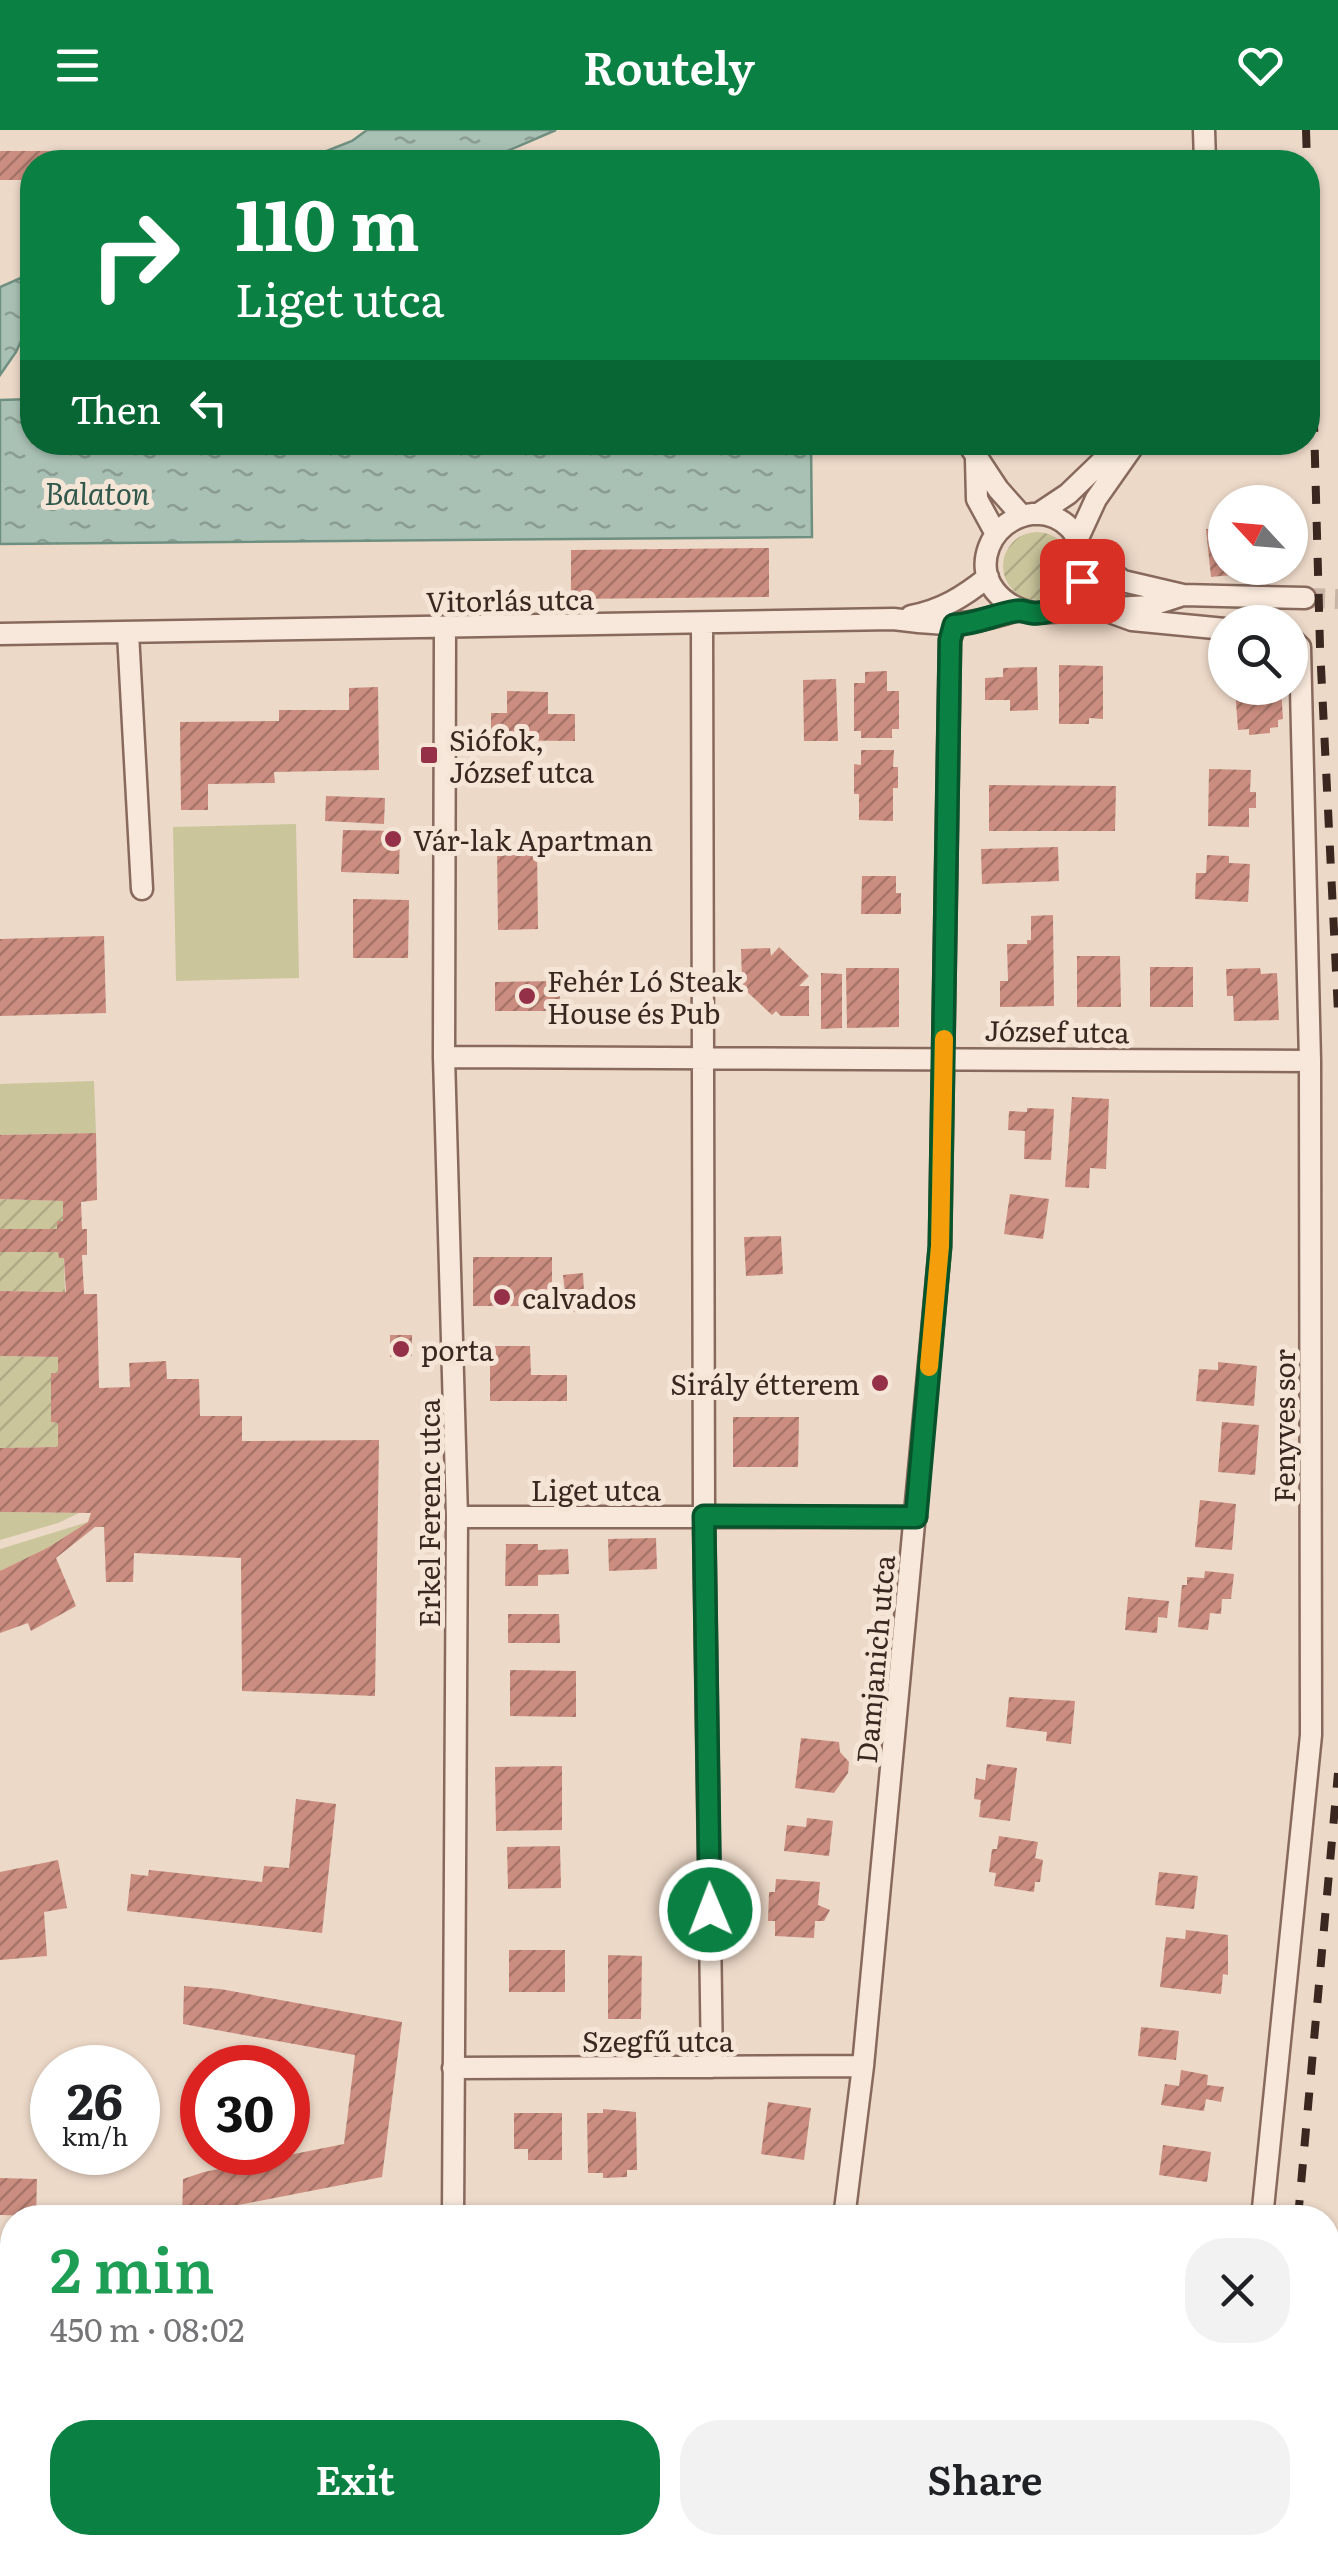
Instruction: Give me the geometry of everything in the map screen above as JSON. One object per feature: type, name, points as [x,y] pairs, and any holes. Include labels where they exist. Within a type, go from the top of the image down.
[{"type":"street","points":[[973,455],[977,499],[996,534]]},
{"type":"street","points":[[976,455],[1030,515]]},
{"type":"street","points":[[1018,610],[994,591],[988,577],[986,562],[996,534],[1008,522],[1068,494],[1108,455]]},
{"type":"street","points":[[1049,611],[1063,605],[1082,581],[1081,544],[1096,499],[1127,455]]},
{"type":"street","name":"Vitorlás utca","points":[[1030,515],[1068,526],[1081,544],[1122,581],[1183,595],[1304,598]]},
{"type":"street","name":"Vitorlás utca","points":[[893,619],[936,611],[965,596],[988,577]]},
{"type":"street","name":"Vitorlás utca","points":[[0,634],[893,619],[954,625],[976,624],[1018,610],[1034,613],[1149,606],[1183,595]]},
{"type":"street","points":[[1099,608],[1132,620],[1208,627]]},
{"type":"street","points":[[702,623],[704,1516],[712,2067]]},
{"type":"street","name":"Damjanich utca","points":[[846,2205],[863,2066],[940,1246],[950,640],[954,625]]},
{"type":"street","name":"Erkel Ferenc utca","points":[[445,628],[444,1057],[457,1517],[453,2205]]},
{"type":"street","points":[[128,633],[142,890]]},
{"type":"street","name":"Fenyves sor","points":[[1263,2205],[1311,1736],[1310,1061],[1301,705]]},
{"type":"street","name":"József utca","points":[[444,1057],[944,1056],[1310,1061]]},
{"type":"street","name":"Liget utca","points":[[457,1517],[916,1517]]},
{"type":"street","name":"Szegfű utca","points":[[453,2068],[863,2066]]},
{"type":"shaded area","points":[[1037,532],[1050,534],[1061,542],[1069,553],[1069,579],[1061,590],[1050,598],[1037,600],[1024,598],[1013,590],[1005,579],[1003,566],[1005,553],[1013,542],[1024,534]]},
{"type":"shaded area","points":[[296,824],[299,978],[176,981],[173,827]]},
{"type":"shaded area","points":[[94,1081],[96,1133],[0,1135],[0,1084]]},
{"type":"shaded area","points":[[0,1199],[63,1201],[63,1221],[57,1221],[57,1229],[0,1229]]},
{"type":"shaded area","points":[[0,1252],[58,1252],[64,1258],[65,1292],[0,1291]]},
{"type":"shaded area","points":[[0,1356],[58,1357],[58,1373],[51,1374],[51,1422],[58,1423],[58,1447],[0,1448]]},
{"type":"shaded area","points":[[0,1512],[79,1513],[0,1540]]},
{"type":"shaded area","points":[[88,1522],[49,1547],[0,1571],[0,1549]]},
{"type":"water","points":[[367,130],[556,130],[510,150],[329,150]]},
{"type":"water","points":[[20,278],[20,343],[0,375],[0,287]]},
{"type":"water","name":"Balaton","points":[[20,399],[20,455],[811,455],[812,537],[0,544],[0,400]]},
{"type":"building","points":[[0,151],[20,151],[20,180],[0,180]]},
{"type":"building","points":[[769,548],[769,597],[571,599],[571,550]]},
{"type":"building","points":[[1059,665],[1103,666],[1103,719],[1089,718],[1089,724],[1059,724]]},
{"type":"building","points":[[1037,667],[1038,710],[1010,711],[1010,700],[985,700],[985,678],[1003,677],[1003,668]]},
{"type":"building","points":[[887,671],[887,691],[899,691],[899,729],[892,729],[892,738],[861,738],[861,731],[854,731],[854,683],[865,683],[865,672]]},
{"type":"building","points":[[836,679],[838,741],[804,741],[803,680]]},
{"type":"building","points":[[378,687],[379,770],[274,772],[275,783],[208,784],[208,810],[181,810],[180,722],[279,721],[279,710],[349,710],[349,688]]},
{"type":"building","points":[[507,691],[548,692],[548,714],[575,714],[575,741],[491,740],[491,713],[507,713]]},
{"type":"building","points":[[1236,705],[1282,705],[1283,719],[1278,720],[1278,727],[1270,728],[1270,733],[1249,735],[1249,729],[1238,730]]},
{"type":"building","points":[[861,750],[894,750],[898,788],[893,788],[893,821],[859,820],[854,764],[861,765]]},
{"type":"building","points":[[1209,769],[1251,770],[1250,792],[1256,792],[1256,808],[1249,808],[1249,827],[1208,826]]},
{"type":"building","points":[[989,785],[1116,786],[1115,831],[989,831]]},
{"type":"building","points":[[326,796],[385,798],[384,824],[325,821]]},
{"type":"building","points":[[343,830],[400,831],[399,874],[341,872]]},
{"type":"building","points":[[537,847],[538,929],[498,930],[497,848]]},
{"type":"building","points":[[1058,847],[1059,881],[982,884],[981,849]]},
{"type":"building","points":[[1207,855],[1229,856],[1229,863],[1250,864],[1248,902],[1195,899],[1196,873],[1206,873]]},
{"type":"building","points":[[862,876],[896,876],[901,914],[861,914]]},
{"type":"building","points":[[353,899],[409,900],[408,958],[353,958]]},
{"type":"building","points":[[1053,915],[1054,1006],[1000,1007],[1000,981],[1008,981],[1007,944],[1027,944],[1031,940],[1031,916]]},
{"type":"building","points":[[104,936],[106,1013],[0,1016],[0,939]]},
{"type":"building","points":[[779,947],[809,976],[799,986],[809,986],[809,1016],[781,1016],[776,1011],[772,1015],[741,986],[745,982],[741,949],[770,948],[771,956]]},
{"type":"building","points":[[1077,956],[1120,956],[1121,1007],[1077,1007]]},
{"type":"building","points":[[1150,967],[1193,967],[1193,1007],[1150,1007]]},
{"type":"building","points":[[846,968],[899,968],[899,1027],[847,1028]]},
{"type":"building","points":[[1260,968],[1261,974],[1277,973],[1279,1020],[1234,1021],[1233,996],[1227,996],[1226,969]]},
{"type":"building","points":[[821,973],[842,974],[842,1028],[821,1029]]},
{"type":"building","name":"Fehér Ló Steak House és Pub","points":[[560,981],[560,1011],[495,1011],[495,982]]},
{"type":"building","points":[[1072,1097],[1109,1099],[1106,1169],[1090,1168],[1089,1188],[1065,1187]]},
{"type":"building","points":[[1027,1108],[1054,1109],[1051,1160],[1024,1159],[1025,1131],[1008,1130],[1009,1111],[1027,1112]]},
{"type":"building","points":[[96,1133],[97,1200],[81,1202],[82,1229],[87,1229],[87,1255],[82,1255],[84,1294],[97,1294],[99,1388],[130,1387],[129,1363],[166,1361],[167,1379],[199,1379],[200,1416],[242,1416],[242,1441],[379,1440],[375,1696],[242,1691],[241,1558],[134,1553],[133,1582],[106,1582],[104,1527],[95,1527],[56,1558],[76,1606],[31,1631],[28,1623],[0,1633],[0,1571],[49,1547],[88,1522],[91,1513],[0,1512],[0,1448],[58,1447],[58,1423],[51,1422],[51,1373],[58,1373],[58,1357],[0,1356],[0,1291],[66,1292],[64,1258],[59,1258],[58,1252],[0,1252],[0,1229],[57,1229],[57,1221],[63,1221],[63,1201],[0,1199],[0,1135]]},
{"type":"building","points":[[1010,1194],[1049,1199],[1043,1239],[1004,1234]]},
{"type":"building","points":[[781,1236],[783,1274],[746,1276],[744,1237]]},
{"type":"building","points":[[473,1257],[552,1257],[552,1306],[473,1306]]},
{"type":"building","points":[[583,1273],[585,1311],[563,1312],[563,1307],[557,1308],[556,1293],[565,1292],[563,1275]]},
{"type":"building","name":"porta","points":[[390,1335],[412,1335],[412,1356],[390,1357]]},
{"type":"building","points":[[490,1346],[530,1346],[531,1375],[567,1375],[567,1401],[490,1401]]},
{"type":"building","points":[[1218,1362],[1257,1366],[1254,1406],[1196,1401],[1199,1369],[1218,1370]]},
{"type":"building","points":[[733,1417],[799,1417],[798,1467],[733,1467]]},
{"type":"building","points":[[1222,1422],[1259,1425],[1255,1475],[1218,1472]]},
{"type":"building","points":[[1200,1500],[1236,1504],[1232,1550],[1195,1547]]},
{"type":"building","points":[[656,1538],[657,1569],[609,1571],[608,1539]]},
{"type":"building","points":[[506,1544],[538,1544],[538,1550],[568,1549],[569,1574],[538,1575],[538,1586],[505,1586]]},
{"type":"building","points":[[1205,1571],[1234,1574],[1231,1599],[1222,1599],[1221,1614],[1210,1613],[1208,1630],[1178,1627],[1182,1585],[1187,1585],[1187,1577],[1204,1578]]},
{"type":"building","points":[[1128,1597],[1169,1601],[1167,1618],[1158,1617],[1157,1633],[1125,1630]]},
{"type":"building","points":[[508,1614],[559,1614],[560,1643],[508,1643]]},
{"type":"building","points":[[510,1670],[576,1671],[576,1717],[510,1716]]},
{"type":"building","points":[[1009,1697],[1075,1701],[1071,1744],[1046,1741],[1047,1732],[1006,1727]]},
{"type":"building","points":[[801,1738],[839,1742],[840,1752],[849,1762],[848,1773],[834,1793],[795,1788]]},
{"type":"building","points":[[987,1764],[1017,1768],[1010,1821],[979,1817],[981,1800],[974,1799],[976,1778],[985,1780]]},
{"type":"building","points":[[562,1766],[562,1830],[496,1831],[495,1767]]},
{"type":"building","points":[[296,1799],[336,1804],[322,1933],[127,1911],[131,1874],[148,1876],[149,1870],[262,1882],[264,1866],[289,1868]]},
{"type":"building","points":[[807,1818],[833,1821],[829,1856],[784,1851],[787,1825],[806,1827]]},
{"type":"building","points":[[999,1836],[1038,1842],[1035,1858],[1043,1860],[1040,1882],[1035,1882],[1034,1892],[994,1886],[996,1873],[989,1872],[992,1849],[997,1849]]},
{"type":"building","points":[[560,1846],[561,1888],[508,1889],[507,1847]]},
{"type":"building","points":[[58,1860],[67,1908],[44,1912],[47,1956],[0,1960],[0,1872]]},
{"type":"building","points":[[1159,1872],[1198,1876],[1194,1909],[1155,1905]]},
{"type":"building","points":[[776,1879],[820,1882],[818,1905],[830,1910],[824,1921],[815,1921],[814,1938],[775,1936],[775,1921],[768,1921],[769,1892],[775,1892]]},
{"type":"building","points":[[1186,1930],[1228,1935],[1228,1975],[1223,1974],[1221,1994],[1160,1987],[1166,1937],[1185,1939]]},
{"type":"building","points":[[509,1950],[565,1950],[565,1992],[509,1992]]},
{"type":"building","points":[[608,1955],[642,1956],[641,2019],[608,2019]]},
{"type":"building","points":[[184,1986],[402,2022],[382,2177],[238,2205],[182,2205],[183,2179],[195,2175],[310,2175],[310,2151],[344,2144],[355,2055],[183,2024]]},
{"type":"building","points":[[1141,2027],[1179,2031],[1176,2060],[1138,2056]]},
{"type":"building","points":[[1181,2070],[1208,2075],[1207,2085],[1224,2087],[1221,2102],[1206,2099],[1204,2111],[1161,2105],[1165,2084],[1179,2086]]},
{"type":"building","points":[[768,2102],[811,2108],[804,2160],[761,2154]]},
{"type":"building","points":[[603,2109],[636,2112],[637,2170],[627,2170],[627,2177],[603,2178],[603,2173],[588,2173],[587,2113],[603,2113]]},
{"type":"building","points":[[514,2113],[562,2113],[562,2160],[528,2160],[528,2149],[514,2149]]},
{"type":"building","points":[[1163,2145],[1211,2152],[1207,2182],[1159,2175]]},
{"type":"building","points":[[0,2178],[37,2179],[36,2205],[0,2205]]},
{"type":"tunnel","points":[[1305,598],[1338,599]]},
{"type":"railway","points":[[1306,130],[1307,150]]},
{"type":"railway","points":[[1315,455],[1338,1012]]},
{"type":"railway","points":[[1299,2205],[1338,1773]]},
{"type":"slow traffic","points":[[929,1367],[940,1246],[944,1039]]},
{"type":"place","name":"Siófok, József utca","points":[[429,755]]},
{"type":"place","name":"Vár-lak Apartman","points":[[393,839]]},
{"type":"place","name":"Fehér Ló Steak House és Pub","points":[[527,996]]},
{"type":"place","name":"calvados","points":[[502,1297]]},
{"type":"place","name":"porta","points":[[401,1349]]},
{"type":"place","name":"Sirály étterem","points":[[880,1383]]},
{"type":"route","points":[[710,1910],[704,1516],[916,1517],[940,1246],[950,640],[954,625],[976,624],[1018,610],[1049,611],[1063,605],[1082,581]]}]
